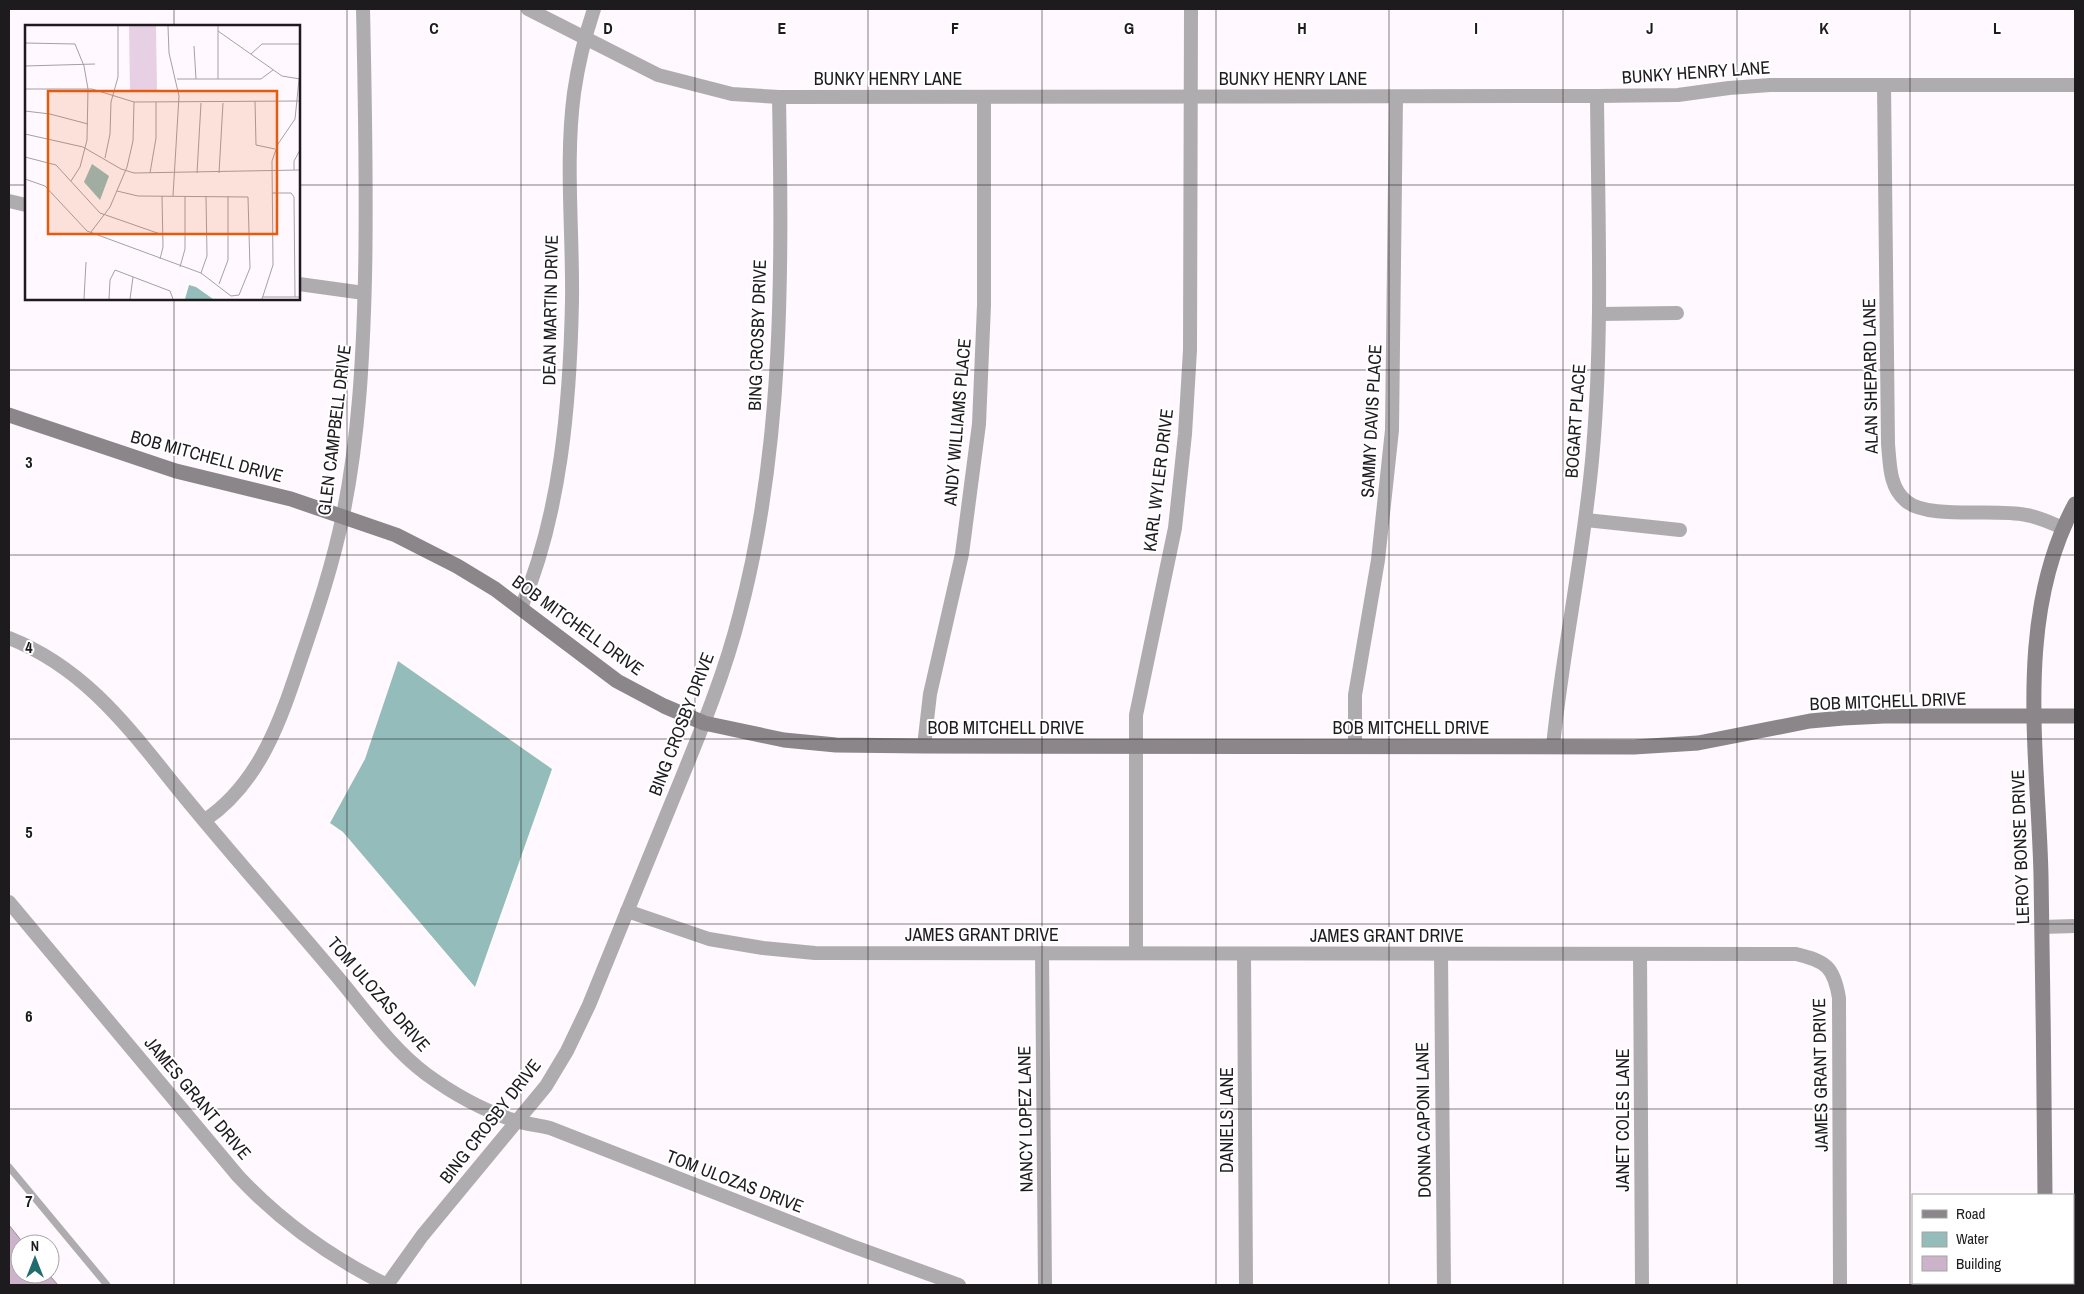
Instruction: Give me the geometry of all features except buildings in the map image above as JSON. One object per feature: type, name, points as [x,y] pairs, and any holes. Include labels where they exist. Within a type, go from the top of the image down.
[{"type":"street","name":"GLEN CAMPBELL DRIVE","points":[[205,820],[234,798],[250,778],[276,725],[292,687],[319,605],[343,516],[355,440],[364,347],[366,123],[363,9]]},
{"type":"street","name":"BUNKY HENRY LANE","points":[[528,9],[658,75],[732,94],[779,97],[1597,96],[1678,95],[1770,85],[2075,85]]},
{"type":"street","name":"DEAN MARTIN DRIVE","points":[[521,608],[538,565],[558,467],[564,422],[572,300],[571,158],[574,94],[594,9]]},
{"type":"street","name":"KARL WYLER DRIVE","points":[[1136,952],[1136,715],[1175,528],[1185,434],[1190,350],[1191,9]]},
{"type":"street","name":"ALAN SHEPARD LANE","points":[[1884,85],[1888,444],[1895,488],[1906,502],[1929,511],[2025,514],[2063,528]]},
{"type":"street","name":"SAMMY DAVIS PLACE","points":[[1356,746],[1355,695],[1378,560],[1392,430],[1396,96]]},
{"type":"street","name":"BOGART PLACE","points":[[1553,746],[1559,689],[1586,520],[1593,446],[1599,314],[1597,96]]},
{"type":"street","name":"BING CROSBY DRIVE","points":[[386,1285],[422,1236],[515,1121],[546,1086],[567,1051],[589,1005],[718,687],[740,613],[758,532],[771,450],[776,378],[779,97]]},
{"type":"street","name":"ANDY WILLIAMS PLACE","points":[[924,746],[930,694],[962,554],[979,424],[984,305],[984,97]]},
{"type":"street","points":[[9,201],[25,205]]},
{"type":"street","points":[[300,284],[364,293]]},
{"type":"street","points":[[1599,314],[1677,313]]},
{"type":"street","name":"BOB MITCHELL DRIVE","points":[[9,415],[176,471],[291,499],[396,535],[457,566],[495,589],[618,681],[664,706],[704,724],[784,740],[836,745],[924,746],[1634,747],[1698,744],[1810,721],[1843,718],[1884,716],[2075,716]]},
{"type":"street","name":"LEROY BONSE DRIVE","points":[[2045,1194],[2042,927],[2034,716],[2034,660],[2048,574],[2063,528],[2075,504]]},
{"type":"street","points":[[1586,520],[1680,530]]},
{"type":"street","name":"TOM ULOZAS DRIVE","points":[[9,638],[53,658],[96,694],[130,730],[380,1029],[410,1060],[440,1084],[472,1103],[515,1121],[550,1128],[840,1242],[960,1285]]},
{"type":"street","name":"JAMES GRANT DRIVE","points":[[9,902],[238,1176],[263,1202],[306,1238],[339,1260],[386,1285]]},
{"type":"street","name":"JAMES GRANT DRIVE","points":[[627,911],[709,939],[772,949],[815,953],[1796,954],[1818,959],[1834,975],[1838,998],[1840,1285]]},
{"type":"street","points":[[2042,927],[2075,926]]},
{"type":"street","name":"NANCY LOPEZ LANE","points":[[1042,953],[1044,1285]]},
{"type":"street","name":"DANIELS LANE","points":[[1244,954],[1246,1285]]},
{"type":"street","name":"DONNA CAPONI LANE","points":[[1441,954],[1444,1285]]},
{"type":"street","name":"JANET COLES LANE","points":[[1640,954],[1642,1285]]},
{"type":"lane","points":[[9,1167],[107,1285]]},
{"type":"water","points":[[398,661],[552,769],[475,987],[343,832],[330,823],[365,759]]}]
